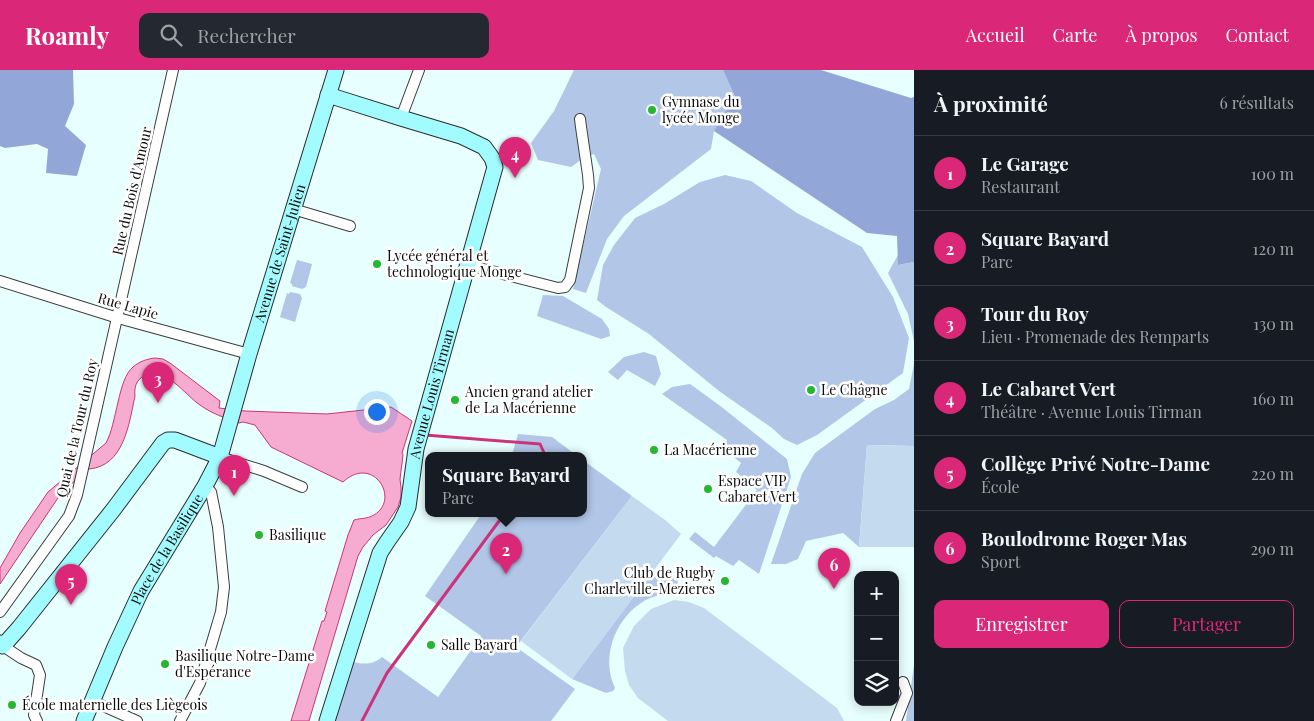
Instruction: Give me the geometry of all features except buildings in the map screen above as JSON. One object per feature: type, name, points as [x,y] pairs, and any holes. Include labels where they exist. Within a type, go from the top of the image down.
[{"type":"main road","name":"Avenue de Saint-Julien","points":[[205,486],[220,457],[226,438],[249,354],[336,70]]},
{"type":"main road","name":"Avenue Louis Tirman","points":[[327,721],[380,553],[401,522],[408,507],[416,449],[495,167],[492,158],[484,147],[461,136],[328,95]]},
{"type":"main road","points":[[2,644],[19,628],[102,525],[164,443],[168,440],[175,440],[220,457]]},
{"type":"main road","name":"Place de la Basilique","points":[[84,721],[141,590],[205,486]]},
{"type":"street","name":"Rue du Bois d'Amour","points":[[118,318],[173,70]]},
{"type":"street","points":[[401,118],[419,70]]},
{"type":"street","points":[[468,265],[558,288],[565,286],[570,280],[588,188],[580,119]]},
{"type":"street","points":[[293,209],[350,226]]},
{"type":"street","name":"Rue Lapie","points":[[0,281],[118,318],[249,354]]},
{"type":"street","name":"Quai de la Tour du Roy","points":[[0,612],[69,516],[77,495],[118,318]]},
{"type":"street","points":[[220,457],[264,471],[302,487]]},
{"type":"street","name":"Place de la Basilique","points":[[180,721],[200,683],[221,612],[224,587],[218,527],[211,492],[205,486]]},
{"type":"street","points":[[2,644],[21,658],[36,665],[40,675],[34,715],[37,721]]},
{"type":"street","points":[[896,721],[906,693],[903,682]]},
{"type":"street","points":[[92,701],[137,721]]},
{"type":"shaded area","points":[[0,70],[73,70],[74,104],[65,126],[86,145],[77,176],[46,173],[48,149],[37,144],[5,148],[0,146]]},
{"type":"shaded area","points":[[574,70],[723,70],[736,96],[714,131],[711,149],[624,216],[607,239],[586,293],[573,289],[601,169],[594,154],[585,157],[571,167],[538,160],[531,143],[554,111]]},
{"type":"shaded area","points":[[723,70],[821,70],[911,98],[914,97],[914,262],[898,265],[897,236],[867,233],[714,131],[735,96]]},
{"type":"shaded area","points":[[725,175],[751,181],[797,213],[862,247],[893,297],[909,338],[903,373],[817,435],[797,445],[784,439],[772,428],[719,391],[649,334],[597,300],[603,265],[614,245],[635,218],[664,204],[700,182]]},
{"type":"shaded area","points":[[898,255],[898,265],[914,262],[914,341],[908,314],[888,273]]},
{"type":"shaded area","points":[[297,260],[312,264],[306,287],[302,289],[292,286],[290,283]]},
{"type":"shaded area","points":[[290,292],[300,294],[302,298],[295,322],[280,317],[287,293],[289,294]]},
{"type":"shaded area","points":[[543,295],[563,296],[602,319],[609,329],[610,336],[601,339],[537,316]]},
{"type":"shaded area","points":[[644,352],[656,356],[661,374],[655,386],[627,370],[618,380],[608,372],[624,357]]},
{"type":"shaded area","points":[[155,358],[163,359],[170,363],[220,401],[219,408],[245,411],[327,414],[391,407],[412,421],[402,453],[401,497],[398,507],[386,525],[373,535],[358,556],[309,721],[291,721],[322,621],[324,621],[327,612],[325,611],[348,535],[354,520],[374,515],[382,508],[385,499],[384,490],[380,482],[373,476],[364,473],[354,475],[343,482],[271,447],[255,425],[239,423],[209,411],[167,378],[152,374],[144,376],[137,382],[127,431],[117,452],[101,466],[89,469],[62,492],[0,584],[0,568],[20,533],[48,492],[106,443],[128,373],[138,363]]},
{"type":"shaded area","points":[[914,364],[914,446],[867,445],[859,547],[843,533],[806,541],[798,559],[786,564],[771,564],[802,474],[815,453],[875,409],[894,400],[909,389]]},
{"type":"shaded area","points":[[690,384],[787,459],[791,477],[759,574],[739,560],[733,566],[716,556],[714,558],[689,539],[695,532],[714,547],[757,490],[736,472],[741,463],[723,448],[727,440],[662,394],[672,387]]},
{"type":"shaded area","points":[[518,434],[552,437],[572,452],[513,452]]},
{"type":"shaded area","points":[[867,445],[914,446],[914,547],[859,547]]},
{"type":"shaded area","points":[[587,463],[632,496],[516,647],[575,689],[551,721],[334,721],[354,662],[369,663],[382,657],[438,697],[481,636],[425,596],[479,517],[587,517]]},
{"type":"shaded area","points":[[632,496],[681,534],[572,679],[521,641]]},
{"type":"shaded area","points":[[653,571],[675,577],[678,580],[677,588],[645,600],[632,611],[617,630],[610,653],[609,665],[615,688],[613,691],[606,693],[572,679]]},
{"type":"shaded area","points":[[674,600],[689,602],[704,608],[837,708],[844,721],[668,721],[638,698],[629,685],[625,671],[623,648],[634,626],[651,609]]},
{"type":"shaded area","points":[[914,665],[914,721],[906,721]]},
{"type":"waterway","points":[[425,435],[540,444],[544,452]]},
{"type":"waterway","points":[[362,721],[387,673],[502,517]]},
{"type":"place","name":"Gymnase du lycée Monge","points":[[652,110]]},
{"type":"place","name":"Le Cabaret Vert","points":[[515,178]]},
{"type":"place","name":"Lycée général et technologique Monge","points":[[377,264]]},
{"type":"place","name":"Le Châgne","points":[[811,390]]},
{"type":"place","name":"Ancien grand atelier de La Macérienne","points":[[455,400]]},
{"type":"place","name":"Tour du Roy","points":[[158,403]]},
{"type":"place","name":"La Macérienne","points":[[654,450]]},
{"type":"place","name":"Espace VIP Cabaret Vert","points":[[708,489]]},
{"type":"place","name":"Le Garage","points":[[234,496]]},
{"type":"place","name":"Basilique","points":[[259,535]]},
{"type":"place","name":"Square Bayard","points":[[506,574]]},
{"type":"place","name":"Club de Rugby Charleville-Mezieres","points":[[725,581]]},
{"type":"place","name":"Boulodrome Roger Mas","points":[[834,589]]},
{"type":"place","name":"Collège Privé Notre-Dame","points":[[71,605]]},
{"type":"place","name":"Salle Bayard","points":[[431,645]]},
{"type":"place","name":"Basilique Notre-Dame d'Espérance","points":[[165,664]]},
{"type":"place","name":"École maternelle des Liègeois","points":[[12,705]]}]
